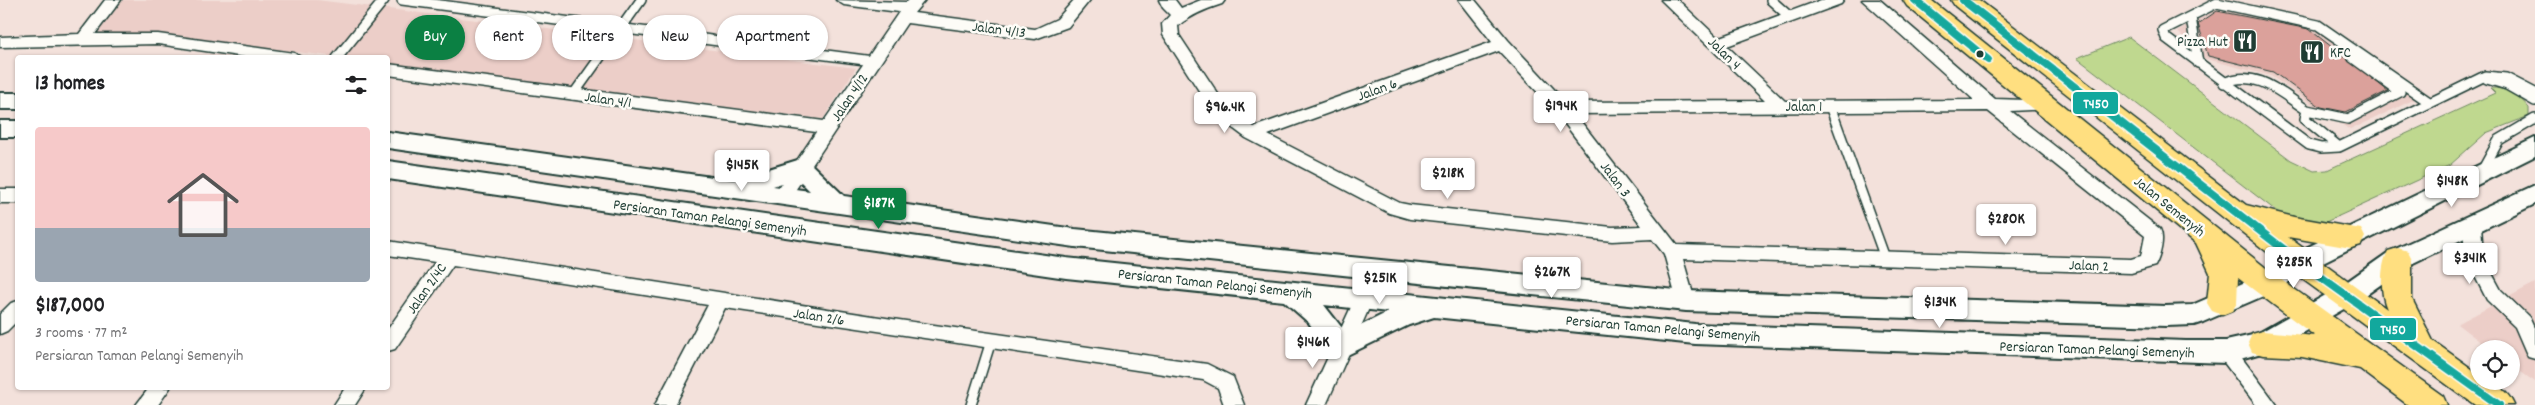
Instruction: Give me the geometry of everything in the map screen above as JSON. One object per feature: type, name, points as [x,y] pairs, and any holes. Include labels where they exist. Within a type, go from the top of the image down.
[{"type":"main road","name":"Jalan Semenyih","points":[[1915,0],[2266,284],[2432,405]]},
{"type":"main road","points":[[1963,0],[2300,262],[2499,405]]},
{"type":"main road","points":[[2234,211],[2294,228],[2351,237]]},
{"type":"main road","points":[[2208,237],[2224,273],[2222,303]]},
{"type":"main road","points":[[2398,260],[2397,299],[2422,349]]},
{"type":"main road","points":[[2263,343],[2302,345],[2333,350],[2375,363]]},
{"type":"street","points":[[83,39],[113,0]]},
{"type":"street","name":"Jalan 4/13","points":[[844,0],[910,8],[1034,34],[1052,30],[1068,21],[1082,0]]},
{"type":"street","points":[[1168,0],[1175,20],[1171,35],[1218,107],[1252,134],[1402,210],[1612,234],[1656,232]]},
{"type":"street","points":[[1175,20],[1194,7],[1217,0]]},
{"type":"street","name":"Jalan 3","points":[[1467,0],[1502,44],[1562,108],[1672,252],[1686,302]]},
{"type":"street","name":"Jalan 4","points":[[1669,0],[1780,106]]},
{"type":"street","points":[[1716,44],[1836,0]]},
{"type":"street","points":[[1870,0],[1990,105]]},
{"type":"street","name":"Jalan 4/12","points":[[782,196],[910,8]]},
{"type":"street","points":[[0,42],[158,39],[273,55]]},
{"type":"street","name":"Jalan 6","points":[[1252,134],[1502,44]]},
{"type":"street","name":"Jalan 4/1","points":[[390,70],[828,128]]},
{"type":"street","points":[[0,101],[15,101]]},
{"type":"street","name":"Jalan 2","points":[[1672,252],[2131,266],[2150,261],[2154,234],[1990,105]]},
{"type":"street","name":"Jalan 1","points":[[1562,108],[2045,105]]},
{"type":"street","points":[[0,129],[15,129]]},
{"type":"street","name":"Persiaran Taman Pelangi Semenyih","points":[[390,140],[1076,238],[1686,302],[2166,316],[2194,315],[2266,284],[2300,262],[2535,146]]},
{"type":"street","points":[[720,188],[753,184],[802,168],[837,204]]},
{"type":"street","name":"Persiaran Taman Pelangi Semenyih","points":[[390,170],[1066,268],[1632,328],[1737,336],[2226,352],[2263,343],[2347,295],[2398,260],[2535,194]]},
{"type":"street","points":[[0,196],[15,196]]},
{"type":"street","points":[[711,217],[759,208],[782,196],[784,206],[794,217],[815,232]]},
{"type":"street","points":[[2472,224],[2474,257],[2494,295],[2528,319],[2535,351]]},
{"type":"street","name":"Jalan 2/6","points":[[390,248],[720,300],[1207,372],[1226,383],[1234,405]]},
{"type":"street","name":"Jalan 2/4C","points":[[390,340],[448,258]]},
{"type":"street","points":[[1316,405],[1377,270]]},
{"type":"street","points":[[1289,291],[1310,306],[1329,326],[1341,347]]},
{"type":"street","points":[[665,405],[720,300]]},
{"type":"street","points":[[1632,328],[1657,321],[1679,310],[1686,302],[1694,312],[1718,330],[1737,336]]},
{"type":"street","points":[[1341,347],[1401,317],[1436,306]]},
{"type":"street","points":[[0,326],[15,311]]},
{"type":"street","points":[[2226,352],[2267,405]]},
{"type":"street","points":[[146,405],[158,390]]},
{"type":"street","points":[[344,405],[355,390]]},
{"type":"lane","points":[[339,55],[384,0]]},
{"type":"lane","points":[[402,0],[552,19]]},
{"type":"lane","points":[[630,15],[641,0]]},
{"type":"lane","points":[[1771,0],[1790,17]]},
{"type":"lane","points":[[2429,102],[2318,25],[2217,3],[2164,30],[2166,38],[2224,83],[2309,145],[2321,148],[2339,147],[2429,102],[2490,75],[2506,78],[2535,93]]},
{"type":"lane","points":[[2191,17],[2198,63]]},
{"type":"lane","points":[[633,30],[873,61]]},
{"type":"lane","points":[[2224,83],[2240,76],[2255,80],[2272,87],[2307,110],[2348,119],[2400,92],[2353,58],[2345,44]]},
{"type":"lane","points":[[574,95],[598,60]]},
{"type":"lane","points":[[2482,78],[2507,85],[2535,102]]},
{"type":"lane","points":[[1830,106],[1885,258]]},
{"type":"lane","points":[[2307,110],[2305,119],[2312,127],[2339,147]]},
{"type":"lane","points":[[2482,172],[2499,140],[2535,118]]},
{"type":"lane","points":[[971,405],[991,341]]},
{"type":"shaded area","points":[[123,0],[317,0],[436,15],[405,15],[405,60],[465,60],[465,19],[475,20],[475,60],[542,60],[542,28],[552,30],[552,60],[633,60],[633,40],[643,41],[643,60],[707,60],[707,49],[717,50],[717,60],[793,60],[856,68],[823,119],[390,64],[390,55],[322,55],[157,35],[96,34]]},
{"type":"shaded area","points":[[2221,7],[2313,27],[2415,99],[2350,130],[2271,76],[2203,58],[2177,31]]},
{"type":"shaded area","points":[[2535,283],[2535,382],[2520,371],[2520,340],[2478,340],[2457,324]]},
{"type":"green space","points":[[2129,37],[2291,160],[2314,171],[2327,170],[2495,93],[2490,88],[2501,89],[2517,96],[2529,108],[2529,116],[2486,133],[2450,165],[2317,226],[2288,220],[2077,58]]},
{"type":"building","points":[[2217,11],[2309,29],[2388,91],[2346,112],[2321,107],[2273,72],[2208,56],[2198,24]]},
{"type":"transit line","name":"T450","points":[[1915,0],[1988,60]]},
{"type":"transit line","name":"T450","points":[[1963,0],[2300,262],[2499,405]]},
{"type":"place","name":"Pizza Hut","points":[[2245,41]]},
{"type":"place","name":"KFC","points":[[2312,52]]}]
